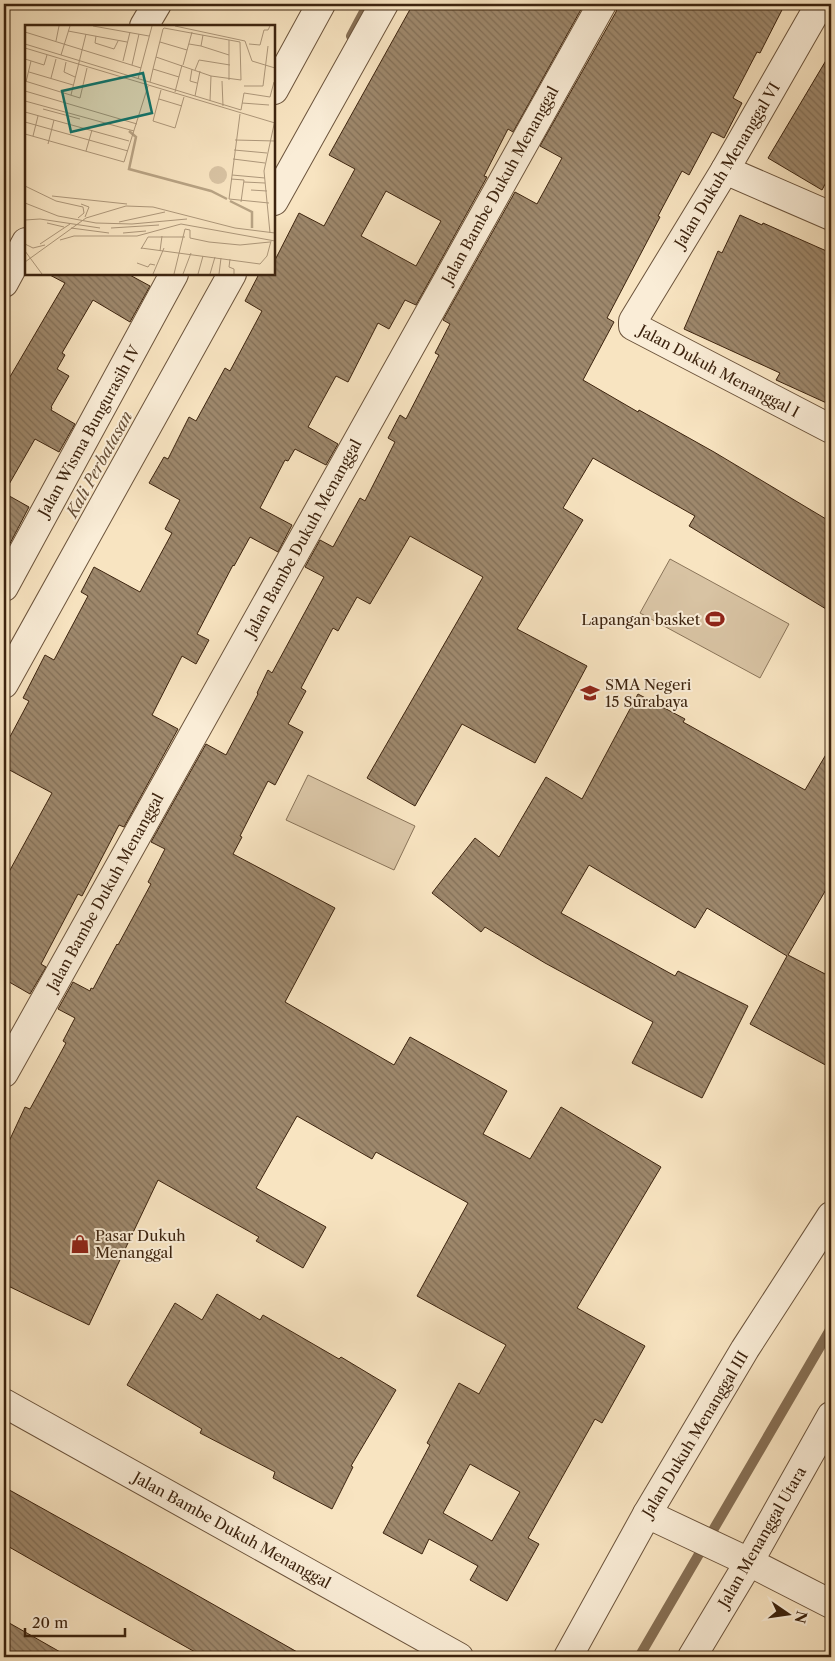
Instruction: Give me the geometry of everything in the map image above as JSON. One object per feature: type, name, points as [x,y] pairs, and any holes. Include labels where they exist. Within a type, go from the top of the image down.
[{"type":"street","points":[[145,25],[157,4]]},
{"type":"street","points":[[275,88],[321,4]]},
{"type":"street","points":[[275,198],[384,4]]},
{"type":"street","name":"Jalan Bambe Dukuh Menanggal","points":[[4,1073],[602,4]]},
{"type":"street","name":"Jalan Dukuh Menanggal VI","points":[[633,326],[633,321],[725,170],[820,4]]},
{"type":"street","points":[[725,170],[831,216]]},
{"type":"street","points":[[4,283],[25,244]]},
{"type":"street","name":"Jalan Wisma Bungurasih IV","points":[[4,588],[173,275]]},
{"type":"street","points":[[4,684],[231,275]]},
{"type":"street","name":"Jalan Dukuh Menanggal I","points":[[633,326],[831,429]]},
{"type":"street","name":"Jalan Dukuh Menanggal III","points":[[568,1657],[653,1516],[745,1349],[831,1216]]},
{"type":"street","name":"Jalan Bambe Dukuh Menanggal","points":[[4,1403],[460,1657]]},
{"type":"street","name":"Jalan Menanggal Utara","points":[[692,1657],[742,1559],[831,1416]]},
{"type":"street","points":[[653,1516],[831,1604]]},
{"type":"shaded area","name":"Lapangan basket","points":[[670,559],[789,624],[760,678],[640,613]]},
{"type":"shaded area","points":[[308,775],[415,826],[394,870],[286,820]]},
{"type":"building","points":[[413,4],[584,4],[513,132],[508,129],[484,176],[487,177],[416,305],[405,300],[389,329],[378,323],[348,382],[336,376],[308,427],[338,444],[326,465],[295,449],[288,461],[285,460],[260,508],[292,525],[278,552],[250,537],[197,634],[209,640],[196,664],[182,656],[152,715],[178,729],[124,827],[119,825],[82,896],[78,894],[41,964],[46,967],[30,994],[4,979],[4,881],[52,793],[4,767],[4,748],[29,701],[23,698],[45,655],[54,660],[88,596],[81,592],[94,567],[140,592],[172,533],[165,529],[180,500],[149,483],[164,457],[168,459],[189,417],[196,421],[225,368],[230,371],[262,311],[245,301],[258,275],[275,275],[275,260],[299,213],[324,226],[355,169],[329,155]],"holes":[[[386,191],[441,221],[416,266],[361,236]]]},
{"type":"building","points":[[618,4],[785,4],[760,53],[757,52],[733,98],[742,103],[724,138],[712,132],[689,175],[682,171],[607,318],[614,322],[583,380],[638,412],[639,410],[714,452],[831,522],[831,612],[689,526],[695,516],[593,458],[563,508],[583,520],[517,629],[587,666],[535,763],[462,724],[415,806],[367,778],[483,577],[410,536],[370,604],[357,597],[338,631],[333,628],[301,688],[306,691],[288,724],[303,732],[275,785],[268,781],[233,854],[335,908],[285,1002],[394,1065],[410,1037],[507,1091],[483,1134],[530,1159],[561,1107],[661,1167],[577,1308],[645,1346],[602,1423],[595,1419],[528,1538],[539,1544],[507,1601],[470,1580],[478,1566],[429,1539],[422,1554],[383,1533],[430,1445],[427,1443],[459,1383],[479,1394],[506,1345],[417,1296],[468,1203],[376,1152],[372,1159],[297,1116],[256,1188],[326,1227],[303,1268],[256,1241],[259,1237],[158,1180],[89,1325],[4,1284],[4,1152],[25,1107],[30,1109],[66,1043],[63,1041],[75,1018],[58,1009],[73,982],[90,991],[91,988],[93,989],[151,884],[148,882],[165,849],[151,842],[206,744],[226,755],[258,694],[268,670],[272,673],[324,577],[305,567],[320,540],[333,547],[360,498],[365,501],[395,442],[388,438],[400,415],[406,419],[439,355],[435,353],[450,324],[443,320],[515,192],[537,204],[562,158],[540,146],[616,12]],"holes":[[[470,1464],[520,1492],[492,1541],[443,1513]]]},
{"type":"building","points":[[831,52],[831,173],[822,190],[768,158]]},
{"type":"building","points":[[740,215],[831,253],[831,405],[776,380],[780,373],[684,329],[718,251],[722,253]]},
{"type":"building","points":[[50,275],[130,275],[150,286],[130,322],[93,300],[62,353],[65,355],[57,369],[69,376],[51,407],[51,410],[75,424],[59,452],[35,439],[4,493],[4,387],[65,283]]},
{"type":"building","points":[[4,493],[29,507],[4,555]]},
{"type":"building","points":[[638,694],[685,719],[683,722],[805,790],[831,746],[831,881],[788,955],[831,977],[831,1068],[750,1024],[787,956],[707,908],[695,928],[589,865],[561,913],[675,976],[678,971],[748,1006],[702,1098],[632,1063],[653,1022],[545,963],[485,927],[481,932],[432,893],[475,838],[499,857],[546,777],[582,799]]},
{"type":"building","points":[[217,1294],[260,1320],[263,1315],[339,1359],[341,1357],[396,1390],[351,1466],[353,1467],[332,1509],[273,1478],[275,1472],[200,1433],[202,1429],[127,1385],[175,1303],[202,1320]]},
{"type":"building","points":[[4,1487],[306,1657],[204,1657],[79,1587],[4,1544]]},
{"type":"building","points":[[4,1620],[69,1657],[4,1657]]},
{"type":"waterway","name":"Kali Perbatasan","points":[[351,36],[368,4]]},
{"type":"waterway","points":[[639,1657],[831,1328]]},
{"type":"place","name":"Lapangan basket","points":[[715,619]]},
{"type":"place","name":"SMA Negeri 15 Surabaya","points":[[590,693]]},
{"type":"place","name":"Pasar Dukuh Menanggal","points":[[80,1244]]}]
